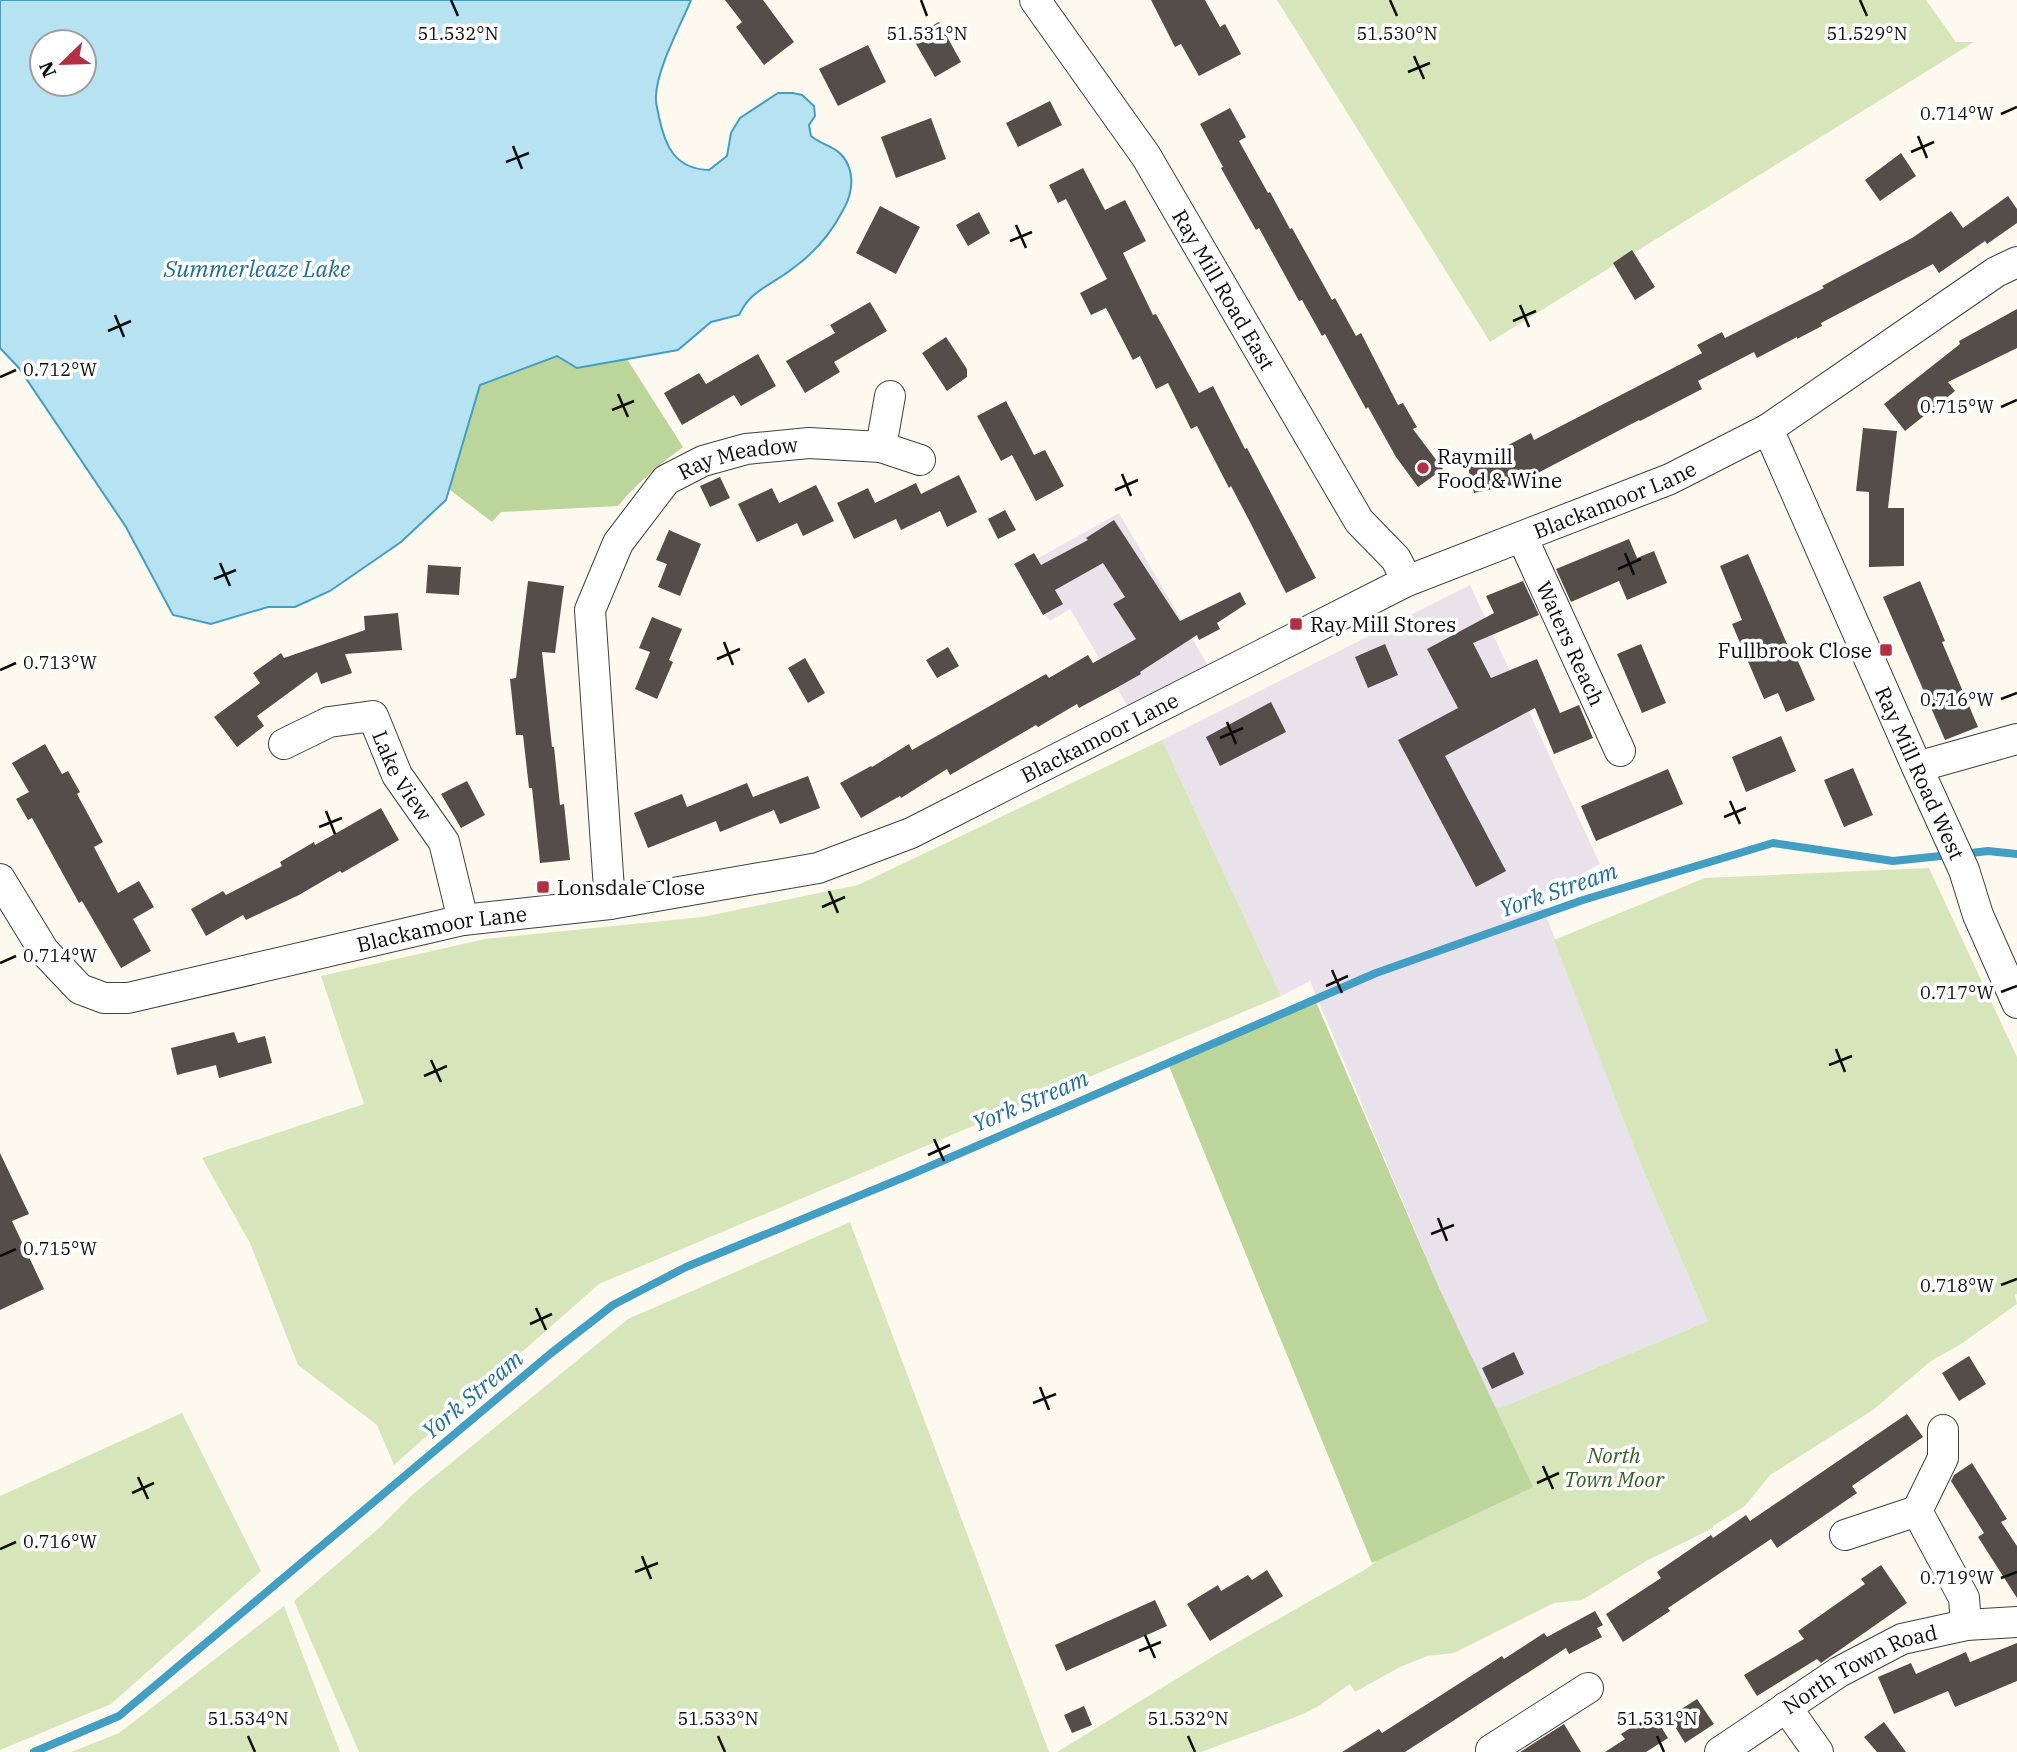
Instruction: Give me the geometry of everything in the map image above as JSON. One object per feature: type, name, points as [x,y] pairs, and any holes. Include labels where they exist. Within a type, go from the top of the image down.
[{"type":"street","name":"Ray Mill Road East","points":[[1035,0],[1146,156],[1359,521],[1396,559],[1407,581]]},
{"type":"street","name":"Blackamoor Lane","points":[[0,879],[44,951],[80,989],[104,999],[128,998],[463,920],[610,904],[818,868],[911,833],[1407,581],[1670,479],[1768,429],[1996,272],[2017,262]]},
{"type":"street","points":[[881,447],[890,396]]},
{"type":"street","name":"Ray Mill Road West","points":[[1768,429],[1951,840],[1978,915],[2017,1003]]},
{"type":"street","name":"Ray Meadow","points":[[610,904],[590,610],[618,542],[666,480],[703,461],[746,449],[809,443],[881,447],[920,460]]},
{"type":"street","name":"Waters Reach","points":[[1522,537],[1620,751]]},
{"type":"street","name":"Lake View","points":[[284,744],[329,722],[373,716],[397,775],[444,842],[463,920]]},
{"type":"street","points":[[1917,767],[2017,739]]},
{"type":"street","points":[[1845,1535],[1917,1511],[1943,1458],[1943,1430]]},
{"type":"street","points":[[1917,1511],[1964,1598],[1966,1625]]},
{"type":"street","name":"North Town Road","points":[[1720,1752],[1839,1672],[1902,1639],[1966,1625],[2017,1622]]},
{"type":"street","points":[[1490,1751],[1588,1688]]},
{"type":"street","points":[[1786,1707],[1818,1752]]},
{"type":"shaded area","points":[[1119,513],[1209,667],[1130,710],[1070,609],[1050,621],[1019,569]]},
{"type":"shaded area","points":[[1470,585],[1600,864],[1539,897],[1639,1160],[1708,1321],[1500,1408],[1478,1408],[1440,1290],[1310,981],[1281,996],[1162,740]]},
{"type":"green space","points":[[1277,0],[1926,0],[1956,42],[1974,42],[1490,342]]},
{"type":"green space","points":[[557,356],[577,368],[627,359],[683,447],[649,475],[618,506],[501,512],[492,522],[449,489],[480,385]]},
{"type":"green space","points":[[1162,740],[1281,996],[599,1284],[394,1465],[377,1425],[298,1365],[250,1243],[202,1158],[364,1104],[321,976],[485,939],[702,917],[858,885]]},
{"type":"green space","name":"North Town Moor","points":[[1929,868],[2017,1057],[2017,1304],[1961,1344],[1931,1361],[1873,1410],[1770,1475],[1745,1506],[1713,1528],[1648,1560],[1582,1600],[1554,1603],[1454,1653],[1427,1656],[1400,1667],[1355,1692],[1350,1684],[1301,1715],[1201,1752],[1057,1752],[1222,1651],[1366,1569],[1386,1554],[1491,1406],[1500,1408],[1708,1321],[1639,1160],[1554,940],[1705,878]]},
{"type":"green space","points":[[1316,1002],[1440,1290],[1533,1487],[1372,1563],[1169,1066]]},
{"type":"green space","points":[[850,1222],[1049,1752],[359,1752],[294,1601],[378,1529],[413,1494],[628,1319]]},
{"type":"green space","points":[[182,1413],[261,1571],[111,1704],[0,1750],[0,1496]]},
{"type":"green space","points":[[284,1606],[340,1752],[71,1752],[119,1733]]},
{"type":"water","name":"Summerleaze Lake","points":[[0,0],[691,0],[657,85],[656,104],[661,128],[674,154],[688,165],[709,170],[727,156],[731,133],[740,118],[778,93],[793,93],[802,95],[814,106],[815,116],[809,125],[811,136],[841,154],[850,171],[851,190],[847,201],[826,236],[800,263],[752,297],[739,315],[711,322],[678,350],[577,368],[557,356],[480,385],[446,500],[401,542],[330,591],[295,607],[268,607],[211,624],[173,615],[126,527],[19,368],[0,348]]},
{"type":"building","points":[[725,0],[763,0],[794,42],[764,65],[736,27],[742,22]]},
{"type":"building","points":[[1151,0],[1205,0],[1220,27],[1225,24],[1241,54],[1199,76],[1181,44],[1175,47]]},
{"type":"building","points":[[939,22],[961,62],[935,77],[912,37]]},
{"type":"building","points":[[868,45],[886,82],[838,106],[819,69]]},
{"type":"building","points":[[1050,101],[1062,125],[1018,147],[1006,123]]},
{"type":"building","points":[[1230,108],[1246,137],[1239,141],[1268,193],[1270,192],[1290,229],[1292,228],[1332,300],[1335,298],[1356,336],[1361,333],[1398,405],[1403,403],[1417,427],[1413,429],[1443,469],[1418,487],[1396,457],[1368,407],[1366,409],[1325,334],[1322,336],[1302,300],[1299,301],[1259,228],[1256,230],[1221,168],[1223,167],[1200,124]]},
{"type":"building","points":[[931,118],[946,159],[896,178],[881,137]]},
{"type":"building","points":[[1901,153],[1916,176],[1880,201],[1865,180]]},
{"type":"building","points":[[1083,168],[1105,210],[1125,200],[1146,241],[1123,253],[1153,315],[1156,314],[1199,393],[1213,386],[1316,578],[1286,593],[1231,486],[1229,488],[1197,426],[1191,429],[1168,383],[1156,389],[1140,356],[1133,360],[1106,308],[1091,315],[1080,293],[1107,279],[1066,199],[1058,203],[1049,185]]},
{"type":"building","points":[[2008,196],[2017,209],[2017,223],[1987,244],[1985,241],[1939,273],[1933,264],[1821,323],[1822,326],[1797,339],[1757,358],[1754,352],[1698,381],[1702,389],[1517,484],[1474,493],[1466,459],[1491,454],[1531,433],[1534,440],[1702,353],[1697,345],[1722,332],[1725,338],[1824,288],[1822,286],[1912,238],[1951,211],[1963,228]]},
{"type":"building","points":[[880,206],[920,227],[896,274],[856,253]]},
{"type":"building","points":[[979,212],[990,233],[968,246],[956,225]]},
{"type":"building","points":[[1632,250],[1655,287],[1635,300],[1613,263]]},
{"type":"building","points":[[870,302],[887,331],[834,362],[840,372],[805,393],[786,361],[835,333],[830,325]]},
{"type":"building","points":[[2017,309],[2017,348],[1948,382],[1955,391],[1905,431],[1884,404],[1960,344],[1959,341]]},
{"type":"building","points":[[946,337],[967,369],[967,377],[947,391],[922,353]]},
{"type":"building","points":[[758,354],[776,386],[741,406],[734,395],[682,425],[664,393],[699,373],[706,384]]},
{"type":"building","points":[[1006,401],[1034,455],[1045,450],[1064,486],[1036,501],[1012,455],[1001,461],[977,416]]},
{"type":"building","points":[[1863,428],[1897,431],[1888,508],[1904,508],[1904,566],[1869,567],[1869,492],[1856,491]]},
{"type":"building","points":[[959,475],[977,512],[947,527],[940,511],[901,530],[896,519],[854,539],[837,503],[868,488],[875,503],[916,483],[921,494]]},
{"type":"building","points":[[720,477],[730,498],[710,507],[700,486]]},
{"type":"building","points":[[816,485],[834,521],[803,536],[797,523],[757,542],[738,504],[772,488],[779,503]]},
{"type":"building","points":[[1005,510],[1016,530],[998,539],[988,519]]},
{"type":"building","points":[[1114,520],[1180,621],[1240,592],[1246,604],[1217,623],[1220,629],[1199,640],[1197,635],[1118,687],[1079,708],[1077,704],[1038,727],[1036,725],[950,775],[947,769],[901,798],[900,796],[861,818],[840,783],[909,744],[912,750],[1046,674],[1049,678],[1088,655],[1093,663],[1136,639],[1113,604],[1125,597],[1103,563],[1055,590],[1063,604],[1043,615],[1014,564],[1034,553],[1041,565],[1088,540],[1086,538]]},
{"type":"building","points":[[669,530],[701,544],[680,596],[658,587],[667,564],[656,560]]},
{"type":"building","points":[[1629,539],[1637,558],[1654,551],[1667,583],[1627,600],[1619,581],[1571,602],[1556,569]]},
{"type":"building","points":[[1748,554],[1794,660],[1797,659],[1815,700],[1786,712],[1778,693],[1764,699],[1732,624],[1742,620],[1720,566]]},
{"type":"building","points":[[428,565],[461,567],[459,595],[426,593]]},
{"type":"building","points":[[528,581],[564,586],[555,653],[542,652],[552,747],[560,805],[564,804],[570,860],[540,863],[532,788],[529,788],[523,735],[516,735],[510,679],[516,678]]},
{"type":"building","points":[[1523,581],[1539,615],[1473,643],[1491,678],[1537,659],[1560,713],[1579,705],[1593,738],[1554,754],[1535,708],[1445,756],[1506,871],[1476,887],[1398,740],[1458,708],[1427,649],[1494,613],[1486,596]]},
{"type":"building","points":[[1920,581],[1978,727],[1945,740],[1883,597]]},
{"type":"building","points":[[398,613],[402,650],[345,654],[352,673],[321,684],[317,672],[257,716],[264,726],[237,747],[214,717],[260,683],[253,673],[281,653],[284,658],[365,630],[364,616]]},
{"type":"building","points":[[652,617],[682,629],[669,660],[673,662],[657,699],[635,689],[650,652],[639,648]]},
{"type":"building","points":[[1385,644],[1398,675],[1368,688],[1355,657]]},
{"type":"building","points":[[1641,644],[1666,703],[1642,713],[1617,654]]},
{"type":"building","points":[[948,647],[959,666],[937,678],[926,660]]},
{"type":"building","points":[[805,658],[825,693],[808,703],[788,668]]},
{"type":"building","points":[[1271,702],[1286,732],[1220,766],[1206,737]]},
{"type":"building","points":[[1781,736],[1796,771],[1746,792],[1732,757]]},
{"type":"building","points":[[45,744],[62,774],[68,771],[80,792],[77,794],[103,842],[94,847],[118,893],[139,881],[154,907],[133,919],[151,951],[121,968],[82,901],[79,903],[32,818],[28,820],[16,799],[29,792],[12,763]]},
{"type":"building","points":[[1853,768],[1873,815],[1844,827],[1824,780]]},
{"type":"building","points":[[1668,769],[1683,804],[1596,841],[1581,806]]},
{"type":"building","points":[[808,776],[820,808],[780,824],[774,810],[720,832],[716,821],[648,848],[634,813],[682,794],[687,807],[747,783],[753,797]]},
{"type":"building","points":[[467,781],[485,815],[461,828],[441,794]]},
{"type":"building","points":[[381,808],[399,840],[299,895],[246,920],[243,915],[206,936],[191,909],[223,891],[226,895],[282,866],[280,862],[314,842],[315,845]]},
{"type":"building","points":[[234,1032],[238,1043],[265,1036],[272,1063],[219,1078],[216,1065],[177,1075],[171,1048]]},
{"type":"building","points":[[0,1153],[29,1214],[12,1221],[44,1289],[0,1310]]},
{"type":"building","points":[[1514,1352],[1524,1374],[1492,1389],[1482,1368]]},
{"type":"building","points":[[1969,1356],[1986,1384],[1959,1401],[1942,1373]]},
{"type":"building","points":[[1907,1414],[1923,1437],[1852,1486],[1857,1493],[1777,1548],[1771,1539],[1668,1608],[1670,1611],[1623,1642],[1606,1614],[1661,1578],[1657,1572],[1746,1515],[1750,1521]]},
{"type":"building","points":[[1972,1463],[2007,1519],[2001,1522],[2017,1546],[2017,1598],[1978,1537],[1984,1533],[1951,1481],[1954,1475]]},
{"type":"building","points":[[1881,1565],[1907,1603],[1821,1663],[1817,1659],[1757,1696],[1744,1675],[1804,1639],[1798,1631],[1865,1584],[1861,1579]]},
{"type":"building","points":[[1267,1570],[1283,1596],[1210,1641],[1187,1604],[1218,1585],[1221,1591],[1248,1575],[1252,1580]]},
{"type":"building","points":[[1155,1600],[1167,1626],[1066,1671],[1055,1645]]},
{"type":"building","points":[[1595,1611],[1603,1625],[1597,1628],[1602,1637],[1569,1654],[1566,1648],[1405,1752],[1342,1752],[1379,1729],[1382,1733],[1502,1656],[1504,1659],[1544,1633],[1547,1637]]},
{"type":"building","points":[[2017,1643],[2017,1681],[1955,1707],[1948,1691],[1894,1714],[1878,1677],[1911,1663],[1916,1674],[1966,1652],[1970,1662]]},
{"type":"building","points":[[1697,1699],[1714,1724],[1685,1743],[1669,1717]]},
{"type":"building","points":[[1084,1706],[1092,1725],[1072,1733],[1064,1715]]},
{"type":"building","points":[[1653,1714],[1668,1738],[1646,1752],[1605,1752],[1625,1739],[1621,1734]]},
{"type":"building","points":[[1884,1722],[1906,1752],[1877,1752],[1864,1737]]},
{"type":"building","points":[[1564,1724],[1581,1752],[1520,1752]]},
{"type":"waterway","name":"York Stream","points":[[34,1752],[119,1716],[550,1354],[613,1305],[686,1267],[912,1174],[1376,973],[1583,900],[1773,843],[1893,861],[1950,855]]},
{"type":"waterway","name":"York Stream","points":[[1963,854],[1988,851],[2017,854]]},
{"type":"place","name":"Raymill Food & Wine","points":[[1423,468]]},
{"type":"place","name":"Ray Mill Stores","points":[[1296,624]]},
{"type":"place","name":"Fullbrook Close","points":[[1886,650]]},
{"type":"place","name":"Lonsdale Close","points":[[543,887]]}]
